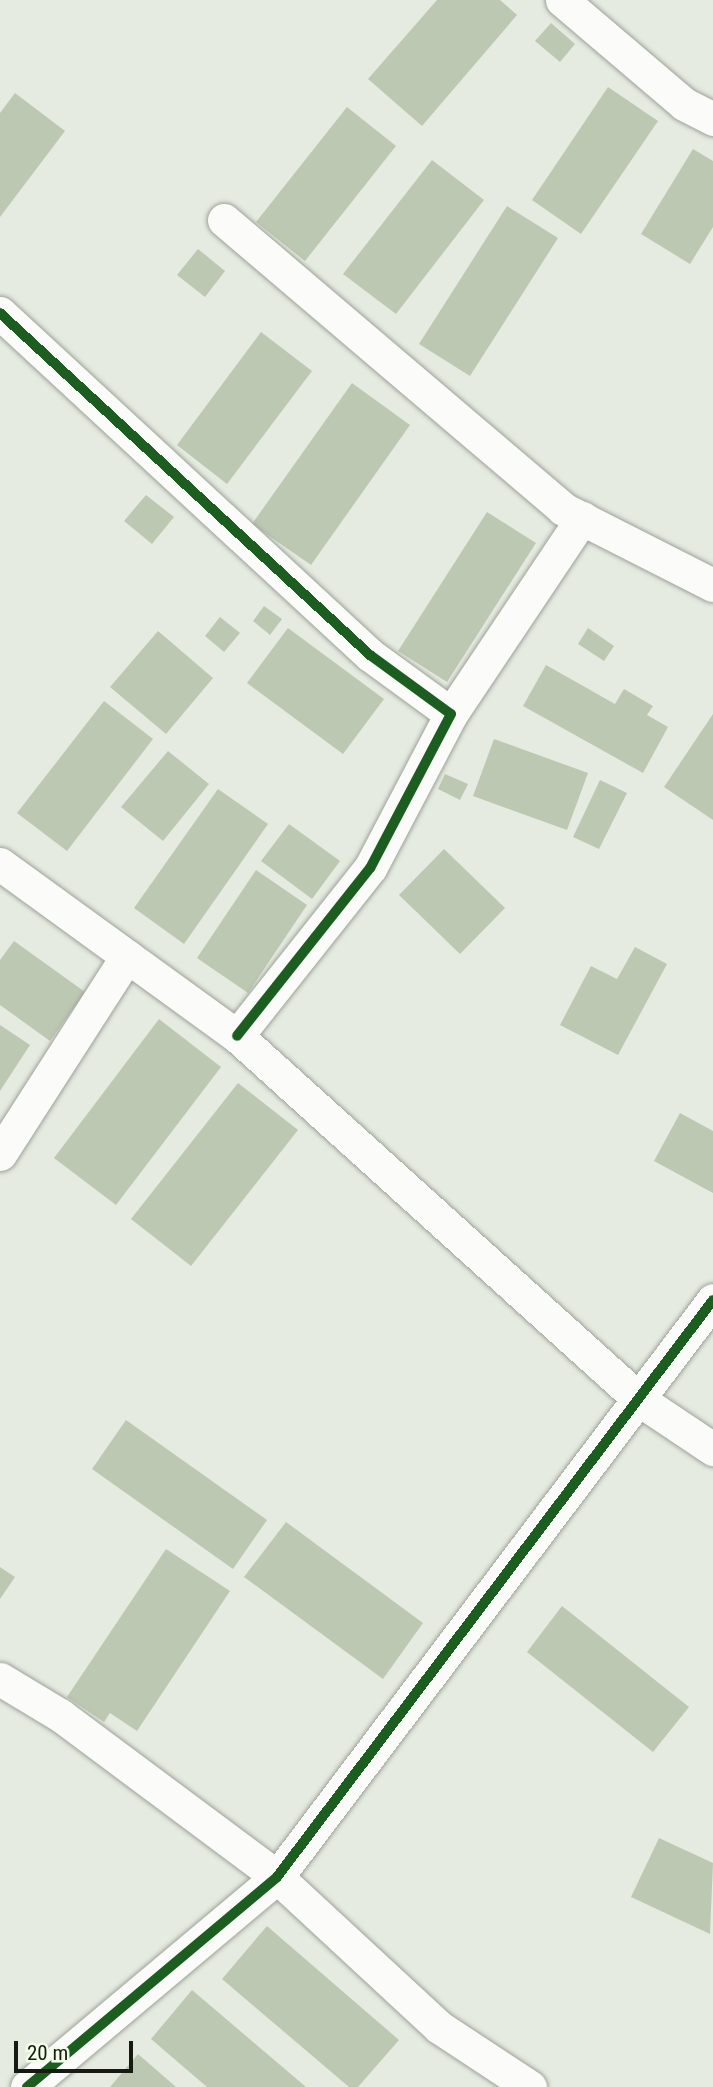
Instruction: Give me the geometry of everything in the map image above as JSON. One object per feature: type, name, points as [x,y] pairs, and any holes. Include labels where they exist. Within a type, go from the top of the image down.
[{"type":"street","points":[[562,0],[684,104],[713,119]]},
{"type":"street","points":[[224,220],[563,509],[713,585]]},
{"type":"street","points":[[0,313],[370,655],[451,714]]},
{"type":"street","points":[[237,1037],[370,868],[451,714],[582,518]]},
{"type":"street","points":[[0,864],[237,1037],[641,1401],[713,1449]]},
{"type":"street","points":[[0,1154],[127,956]]},
{"type":"street","points":[[27,2087],[277,1877],[641,1401],[713,1300]]},
{"type":"street","points":[[0,1679],[60,1715],[277,1877],[439,2027],[530,2087]]},
{"type":"building","points":[[437,0],[500,0],[517,15],[422,126],[368,79]]},
{"type":"building","points":[[551,23],[575,44],[560,62],[535,41]]},
{"type":"building","points":[[608,87],[658,121],[581,234],[532,200]]},
{"type":"building","points":[[15,93],[65,131],[0,217],[0,113]]},
{"type":"building","points":[[347,107],[396,146],[305,261],[256,222]]},
{"type":"building","points":[[693,149],[713,161],[713,227],[690,264],[641,234]]},
{"type":"building","points":[[432,160],[484,200],[396,314],[343,274]]},
{"type":"building","points":[[507,206],[558,238],[470,376],[419,344]]},
{"type":"building","points":[[198,249],[225,271],[205,297],[177,275]]},
{"type":"building","points":[[261,332],[312,371],[227,484],[177,445]]},
{"type":"building","points":[[352,383],[410,425],[311,565],[252,524]]},
{"type":"building","points":[[146,495],[174,517],[152,544],[124,521]]},
{"type":"building","points":[[487,512],[536,543],[447,682],[398,651]]},
{"type":"building","points":[[264,606],[282,619],[270,635],[253,621]]},
{"type":"building","points":[[220,617],[240,633],[224,652],[205,636]]},
{"type":"building","points":[[288,628],[384,699],[343,754],[247,683]]},
{"type":"building","points":[[588,628],[614,646],[604,661],[578,644]]},
{"type":"building","points":[[158,631],[213,678],[166,734],[110,687]]},
{"type":"building","points":[[546,665],[615,704],[624,689],[653,706],[647,715],[668,727],[643,773],[523,706]]},
{"type":"building","points":[[104,701],[153,739],[67,851],[17,813]]},
{"type":"building","points":[[713,714],[713,820],[664,787]]},
{"type":"building","points":[[494,739],[588,773],[567,830],[473,796]]},
{"type":"building","points":[[168,751],[209,784],[163,841],[121,807]]},
{"type":"building","points":[[445,774],[468,784],[460,800],[438,789]]},
{"type":"building","points":[[600,780],[627,793],[599,849],[573,837]]},
{"type":"building","points":[[218,789],[268,824],[184,944],[134,908]]},
{"type":"building","points":[[289,824],[340,861],[312,899],[261,861]]},
{"type":"building","points":[[444,849],[505,908],[460,954],[399,895]]},
{"type":"building","points":[[256,870],[307,905],[248,993],[197,958]]},
{"type":"building","points":[[14,941],[85,992],[50,1041],[0,1005],[0,960]]},
{"type":"building","points":[[635,947],[667,964],[618,1055],[560,1025],[591,966],[617,979]]},
{"type":"building","points":[[159,1019],[221,1067],[116,1205],[54,1158]]},
{"type":"building","points":[[0,1025],[30,1045],[0,1091]]},
{"type":"building","points":[[238,1083],[298,1130],[191,1266],[131,1219]]},
{"type":"building","points":[[680,1113],[713,1131],[713,1193],[654,1161]]},
{"type":"building","points":[[126,1420],[267,1520],[233,1569],[92,1469]]},
{"type":"building","points":[[286,1522],[423,1623],[383,1679],[244,1577]]},
{"type":"building","points":[[166,1549],[230,1591],[137,1731],[110,1713],[104,1722],[67,1697]]},
{"type":"building","points":[[0,1567],[15,1577],[0,1599]]},
{"type":"building","points":[[562,1606],[689,1707],[653,1752],[527,1652]]},
{"type":"building","points":[[659,1838],[713,1863],[710,1934],[631,1897]]},
{"type":"building","points":[[267,1926],[399,2040],[358,2087],[349,2087],[222,1979]]},
{"type":"building","points":[[192,1990],[306,2087],[207,2087],[151,2039]]},
{"type":"building","points":[[138,2054],[176,2087],[110,2087]]},
{"type":"cycle path","points":[[0,313],[370,655],[451,714],[370,868],[237,1036]]},
{"type":"cycle path","points":[[27,2087],[277,1877],[713,1300]]}]
